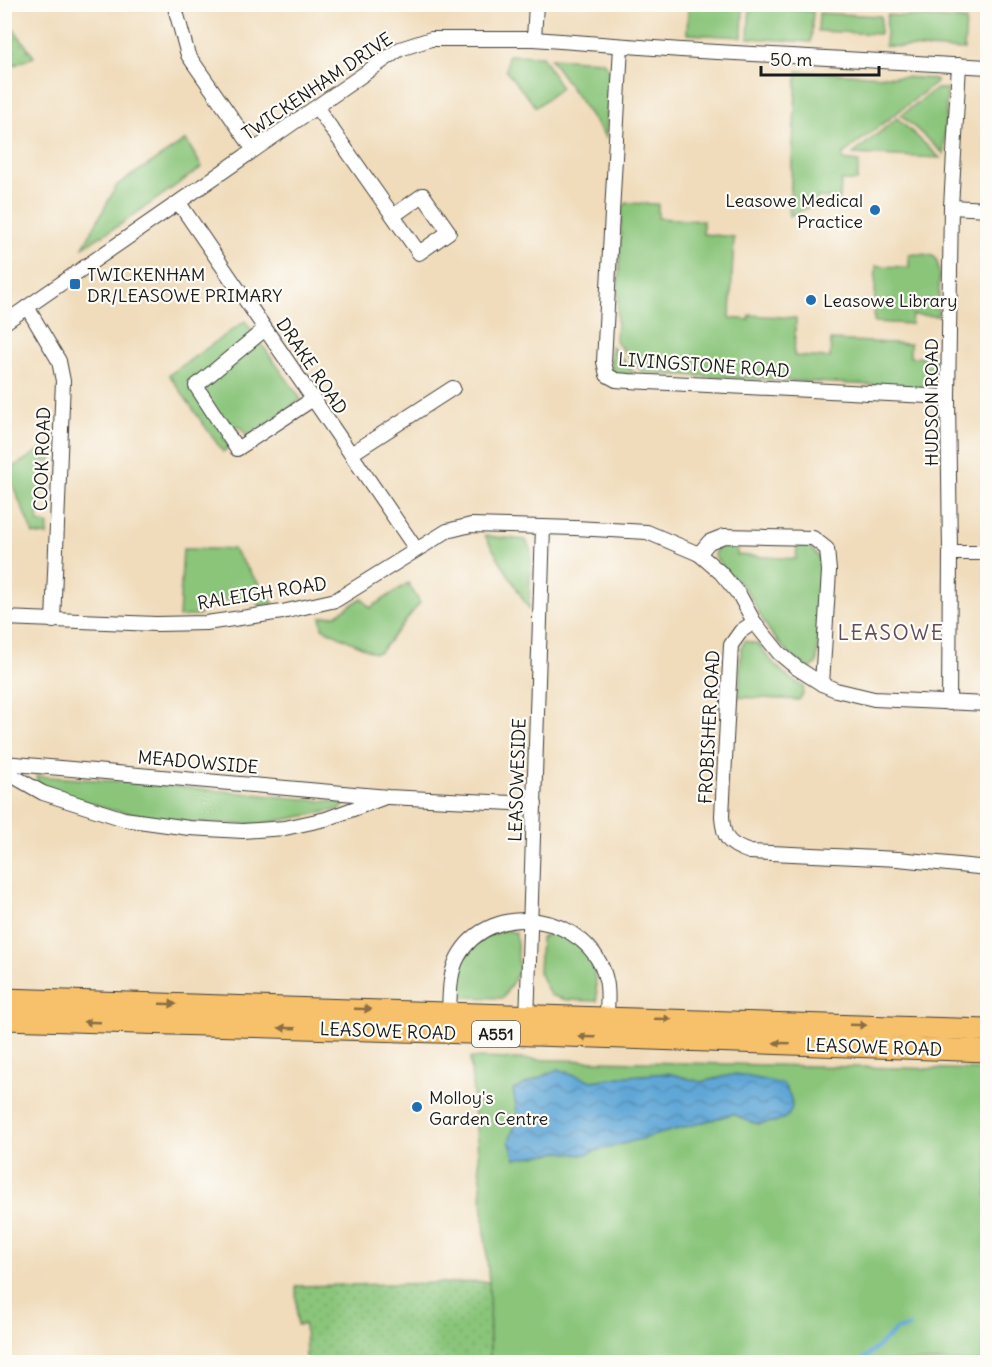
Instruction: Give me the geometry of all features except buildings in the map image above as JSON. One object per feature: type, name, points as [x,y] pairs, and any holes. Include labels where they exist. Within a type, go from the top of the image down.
[{"type":"main road","name":"LEASOWE ROAD","points":[[4,999],[449,1012],[527,1025],[607,1017],[987,1030]]},
{"type":"main road","name":"LEASOWE ROAD","points":[[4,1019],[527,1025],[987,1051]]},
{"type":"street","points":[[174,4],[188,55],[254,150]]},
{"type":"street","points":[[534,39],[536,4]]},
{"type":"street","name":"TWICKENHAM DRIVE","points":[[4,322],[400,49],[431,39],[534,39],[987,67]]},
{"type":"street","name":"LIVINGSTONE ROAD","points":[[621,46],[604,353],[607,375],[616,380],[629,381],[948,397]]},
{"type":"street","name":"HUDSON ROAD","points":[[949,703],[948,397],[951,207],[959,65]]},
{"type":"street","points":[[317,108],[393,216]]},
{"type":"street","name":"DRAKE ROAD","points":[[179,203],[416,549]]},
{"type":"street","points":[[951,207],[987,209]]},
{"type":"street","name":"COOK ROAD","points":[[27,307],[59,361],[63,381],[53,621]]},
{"type":"street","points":[[265,329],[196,386],[237,449],[313,399]]},
{"type":"street","points":[[351,454],[453,388]]},
{"type":"street","name":"RALEIGH ROAD","points":[[4,618],[156,624],[186,623],[282,612],[336,600],[447,531],[471,525],[646,532],[699,554],[740,596],[754,622]]},
{"type":"street","name":"LEASOWESIDE","points":[[527,1025],[543,527]]},
{"type":"street","points":[[699,554],[709,542],[724,536],[813,538],[827,549],[829,571],[822,684]]},
{"type":"street","points":[[950,553],[987,553]]},
{"type":"street","points":[[754,622],[779,652],[797,668],[836,690],[874,699],[987,704]]},
{"type":"street","name":"FROBISHER ROAD","points":[[754,622],[741,632],[731,645],[723,831],[734,847],[750,852],[898,860],[987,868]]},
{"type":"street","name":"MEADOWSIDE","points":[[4,762],[388,797],[535,804]]},
{"type":"street","name":"MEADOWSIDE","points":[[4,771],[43,793],[124,819],[189,828],[243,831],[285,828],[326,819],[388,797]]},
{"type":"street","name":"LEASOWE ROAD","points":[[449,1012],[452,974],[466,946],[479,934],[500,922],[531,919],[555,924],[583,940],[601,967],[606,981],[607,1017]]},
{"type":"green space","points":[[688,5],[743,7],[742,37],[687,34]]},
{"type":"green space","points":[[750,7],[813,11],[811,42],[748,38]]},
{"type":"green space","points":[[819,13],[881,16],[880,34],[818,31]]},
{"type":"green space","points":[[4,15],[34,57],[5,69],[4,69]]},
{"type":"green space","points":[[887,15],[966,20],[964,50],[885,46]]},
{"type":"green space","points":[[508,55],[542,56],[561,88],[536,107],[506,71]]},
{"type":"green space","points":[[550,58],[602,61],[609,69],[606,138]]},
{"type":"green space","points":[[797,71],[936,79],[936,83],[843,154],[843,160],[859,162],[857,181],[841,181],[840,199],[817,197],[817,206],[789,216]]},
{"type":"green space","points":[[936,89],[947,89],[944,154],[901,115]]},
{"type":"green space","points":[[897,118],[940,158],[853,154]]},
{"type":"green space","points":[[186,140],[202,167],[121,224],[83,247],[117,185]]},
{"type":"green space","points":[[627,203],[658,204],[658,218],[703,221],[703,234],[734,237],[730,318],[749,320],[750,315],[796,318],[794,356],[830,358],[831,340],[910,344],[910,357],[938,358],[939,379],[935,387],[643,373],[616,342],[622,207]]},
{"type":"green space","points":[[909,254],[931,255],[936,259],[939,274],[938,316],[912,315],[911,324],[874,322],[876,266],[909,267]]},
{"type":"green space","points":[[245,321],[301,399],[248,437],[239,426],[223,437],[229,447],[223,452],[169,375]]},
{"type":"green space","points":[[611,346],[636,375],[615,374],[611,368]]},
{"type":"green space","points":[[54,441],[51,461],[41,462],[38,522],[48,524],[47,536],[33,534],[7,471]]},
{"type":"green space","points":[[485,536],[526,540],[531,551],[529,609]]},
{"type":"green space","points":[[737,541],[737,555],[796,559],[797,546],[809,546],[818,556],[822,568],[817,663],[810,669],[790,654],[768,629],[745,589],[724,569],[714,554],[726,543]]},
{"type":"green space","points":[[183,549],[233,549],[274,604],[258,606],[257,597],[200,603],[200,615],[179,617]]},
{"type":"green space","points":[[408,583],[420,603],[380,652],[374,653],[322,628],[321,617],[336,615],[362,598],[370,608]]},
{"type":"green space","points":[[745,641],[758,644],[789,678],[804,687],[799,700],[739,697],[741,648]]},
{"type":"green space","points":[[36,776],[140,783],[345,803],[341,809],[261,824],[185,823],[111,810],[38,785]]},
{"type":"green space","points":[[507,930],[516,933],[519,971],[503,998],[457,997],[458,973],[468,953],[485,938]]},
{"type":"green space","points":[[553,932],[583,949],[595,976],[597,1001],[566,1000],[550,995],[539,972],[541,938]]},
{"type":"green space","points":[[470,1058],[987,1070],[987,1362],[490,1362],[489,1282]]},
{"type":"green space","points":[[489,1282],[490,1362],[306,1362],[305,1325],[297,1325],[296,1286]]},
{"type":"water","points":[[558,1069],[592,1081],[668,1073],[701,1082],[736,1074],[783,1084],[792,1101],[792,1107],[787,1116],[769,1123],[759,1124],[746,1121],[733,1114],[582,1155],[561,1152],[515,1159],[509,1141],[518,1117],[513,1090]]},
{"type":"waterway","points":[[861,1362],[896,1330],[909,1327]]},
{"type":"place","name":"Leasowe Medical Practice","points":[[875,210]]},
{"type":"place","name":"TWICKENHAM DR/LEASOWE PRIMARY","points":[[75,284]]},
{"type":"place","name":"Leasowe Library","points":[[811,300]]},
{"type":"place","name":"Molloy's Garden Centre","points":[[417,1107]]},
{"type":"district","name":"LEASOWE","points":[[891,632]]}]
